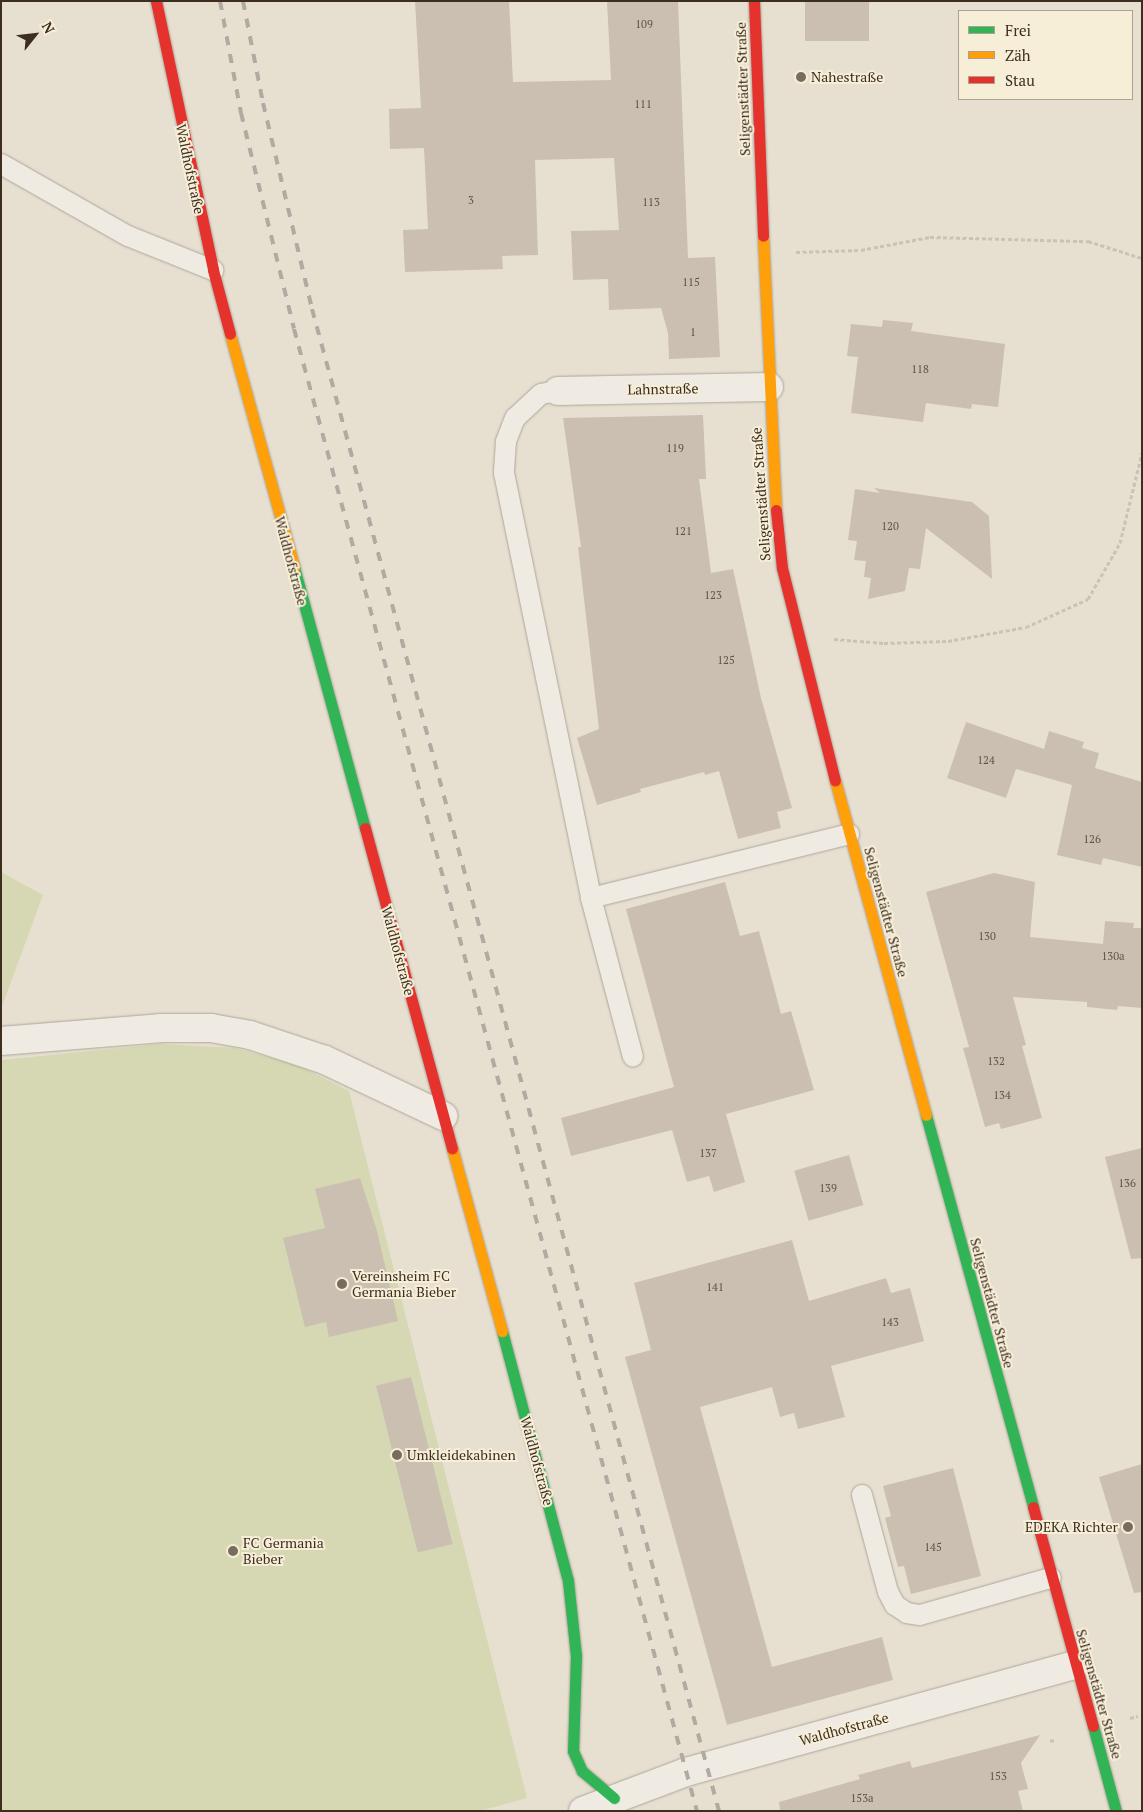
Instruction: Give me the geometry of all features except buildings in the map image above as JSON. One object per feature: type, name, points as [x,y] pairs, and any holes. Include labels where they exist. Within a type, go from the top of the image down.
[{"type":"street","name":"Waldhofstraße","points":[[156,1],[213,270],[568,1581],[576,1656],[573,1751],[582,1771],[614,1798]]},
{"type":"street","name":"Seligenstädter Straße","points":[[754,1],[768,387],[776,530],[799,636],[849,834],[1116,1811]]},
{"type":"street","name":"Lahnstraße","points":[[558,391],[768,387]]},
{"type":"street","points":[[1,1041],[162,1028],[211,1028],[250,1035],[325,1060],[443,1116]]},
{"type":"street","name":"Waldhofstraße","points":[[583,1811],[686,1772],[1075,1665]]},
{"type":"lane","points":[[1,164],[128,236],[213,270]]},
{"type":"lane","points":[[558,391],[541,394],[516,418],[506,442],[504,473],[591,898],[633,1057]]},
{"type":"lane","points":[[591,898],[849,834]]},
{"type":"lane","points":[[862,1495],[888,1592],[895,1605],[907,1613],[920,1615],[1051,1578]]},
{"type":"path","points":[[764,254],[861,250],[930,237],[1088,241],[1142,258]]},
{"type":"path","points":[[799,636],[884,643],[948,641],[1026,627],[1069,610],[1088,599],[1120,543],[1142,452]]},
{"type":"path","points":[[1130,1718],[1138,1716]]},
{"type":"green space","points":[[1,872],[43,895],[1,1009]]},
{"type":"green space","name":"FC Germania Bieber","points":[[160,1044],[235,1048],[298,1065],[349,1091],[527,1798],[480,1811],[1,1811],[1,1060]]},
{"type":"railway","points":[[220,1],[241,113],[294,329],[697,1811]]},
{"type":"railway","points":[[243,1],[263,103],[312,309],[719,1811]]},
{"type":"traffic: fast","points":[[294,567],[365,828]]},
{"type":"traffic: fast","points":[[926,1115],[1033,1507]]},
{"type":"traffic: fast","points":[[502,1331],[568,1581],[576,1656],[573,1751],[582,1771],[614,1798]]},
{"type":"traffic: fast","points":[[1093,1726],[1116,1811]]},
{"type":"traffic: slow","points":[[763,236],[776,510]]},
{"type":"traffic: slow","points":[[230,334],[294,567]]},
{"type":"traffic: slow","points":[[835,780],[926,1115]]},
{"type":"traffic: slow","points":[[452,1148],[502,1331]]},
{"type":"traffic: jam","points":[[156,1],[213,270],[230,334]]},
{"type":"traffic: jam","points":[[754,1],[763,236]]},
{"type":"traffic: jam","points":[[776,510],[782,568],[835,780]]},
{"type":"traffic: jam","points":[[365,828],[452,1148]]},
{"type":"traffic: jam","points":[[1033,1507],[1093,1726]]},
{"type":"place","name":"Nahestraße","points":[[801,77]]},
{"type":"place","name":"Vereinsheim FC Germania Bieber","points":[[342,1284]]},
{"type":"place","name":"Umkleidekabinen","points":[[397,1455]]},
{"type":"place","name":"EDEKA Richter","points":[[1128,1527]]},
{"type":"place","name":"FC Germania Bieber","points":[[233,1551]]}]
